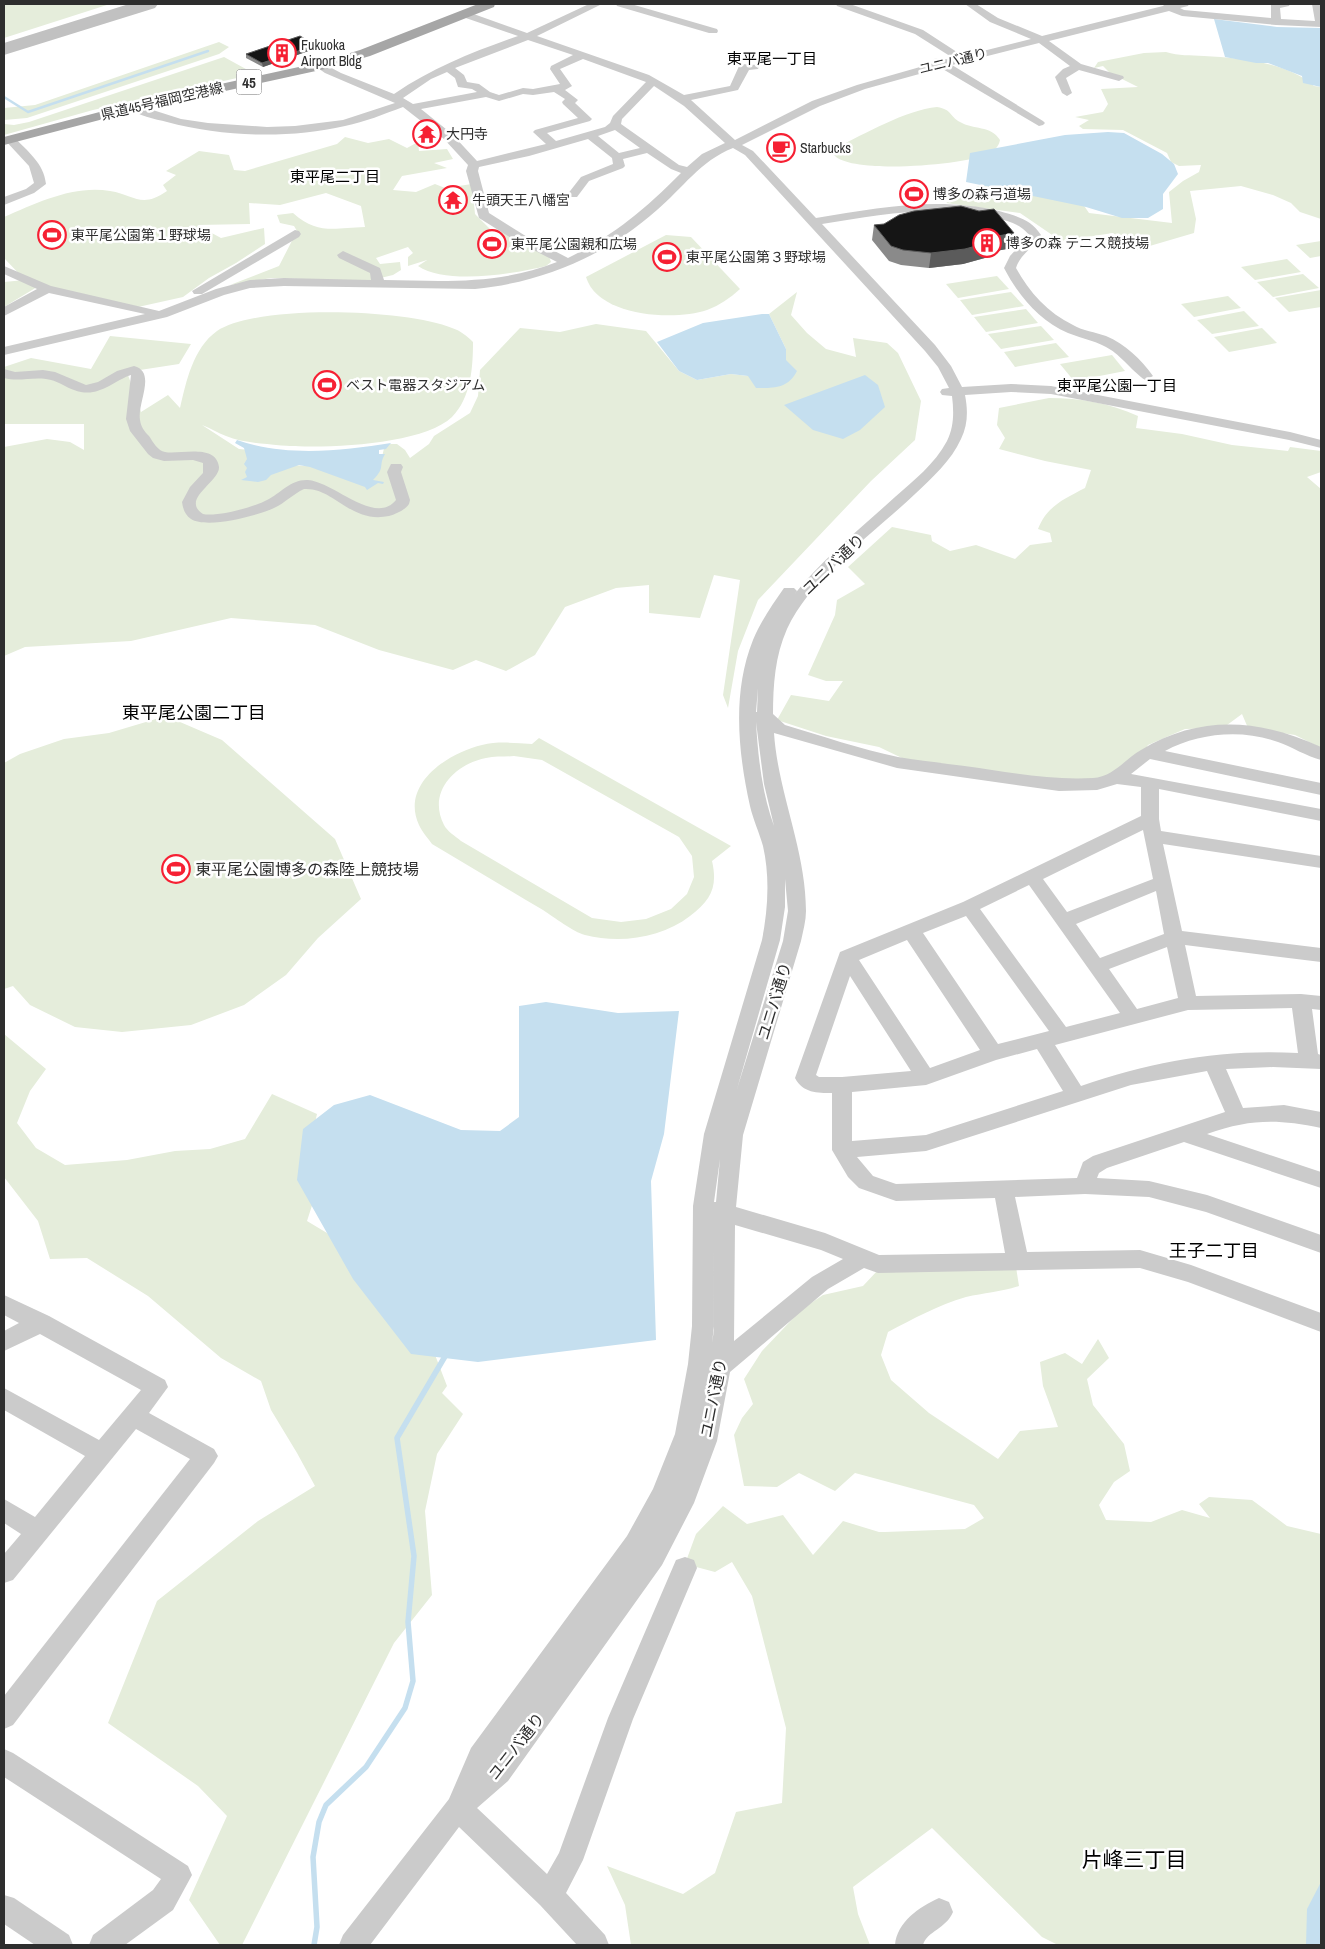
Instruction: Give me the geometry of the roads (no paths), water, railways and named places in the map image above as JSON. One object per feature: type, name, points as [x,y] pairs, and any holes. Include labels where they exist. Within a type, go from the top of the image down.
[{"type":"main road","name":"県道45号福岡空港線","points":[[7,140],[134,107],[320,66],[365,52],[489,4]]},
{"type":"street","points":[[402,104],[427,77],[526,37],[597,4]]},
{"type":"street","points":[[621,4],[713,31]]},
{"type":"street","points":[[841,4],[919,32],[959,58]]},
{"type":"street","points":[[970,4],[994,20],[1037,38],[1078,67]]},
{"type":"street","name":"ユニバ通り","points":[[732,145],[792,114],[851,89],[940,62],[1167,5],[1184,4]]},
{"type":"street","points":[[1276,22],[1275,6],[1285,4]]},
{"type":"street","points":[[1167,5],[1182,13],[1276,22],[1320,24],[1317,4]]},
{"type":"street","points":[[4,351],[162,314],[238,287],[267,282],[491,284],[538,275],[568,263],[634,223],[712,153],[732,145],[683,98],[669,88],[464,14]]},
{"type":"street","points":[[448,67],[460,77],[462,85],[476,86],[486,94],[500,98],[523,90],[533,92],[567,86],[555,69],[556,66],[581,56]]},
{"type":"street","points":[[940,62],[1039,123]]},
{"type":"street","points":[[320,66],[402,104],[455,143],[474,165]]},
{"type":"street","points":[[683,98],[734,88],[743,72],[744,66],[754,67]]},
{"type":"street","points":[[1067,93],[1060,77],[1068,70],[1078,67],[1092,69],[1119,78]]},
{"type":"street","points":[[615,125],[617,118],[654,81]]},
{"type":"street","points":[[553,144],[539,132],[586,119],[567,102],[573,100],[556,88]]},
{"type":"street","points":[[134,107],[165,118],[196,125],[288,130],[345,123],[402,104],[486,94]]},
{"type":"street","points":[[474,165],[525,154],[615,125]]},
{"type":"street","points":[[615,125],[675,167],[690,172]]},
{"type":"street","points":[[574,195],[585,179],[619,166],[617,158],[590,134]]},
{"type":"street","points":[[4,201],[40,184],[40,174],[25,154],[7,140]]},
{"type":"street","name":"ユニバ通り","points":[[353,1945],[458,1808],[499,1772],[654,1557],[682,1503],[706,1441],[710,1365],[703,1326],[703,1206],[714,1134],[771,940],[777,912],[773,852],[758,803],[755,717],[768,661],[778,631],[787,614],[810,583],[927,476],[949,449],[958,430],[960,416],[943,362],[749,153],[732,145]]},
{"type":"street","name":"ユニバ通り","points":[[732,145],[739,156],[921,352],[940,379],[952,392]]},
{"type":"street","points":[[617,158],[649,149]]},
{"type":"street","points":[[474,165],[472,170],[484,215],[520,238],[568,263]]},
{"type":"street","points":[[578,165],[585,179]]},
{"type":"street","points":[[813,222],[906,208],[943,206],[978,209],[1025,223],[1036,235],[1013,259],[1010,268],[1022,288],[1048,316],[1068,328],[1112,345],[1140,367],[1146,376]]},
{"type":"street","points":[[180,307],[197,292],[295,234]]},
{"type":"street","points":[[343,255],[376,271],[378,284]]},
{"type":"street","points":[[4,270],[47,289],[130,309],[162,314]]},
{"type":"street","points":[[4,312],[47,289]]},
{"type":"street","points":[[4,368],[11,362],[37,352],[90,341],[104,333],[107,326]]},
{"type":"street","points":[[4,373],[21,377],[49,374],[87,390],[100,386],[121,372],[134,370],[138,372],[140,380],[133,424],[156,455],[203,457],[209,460],[211,465],[209,474],[189,497],[188,503],[193,514],[199,518],[207,519],[259,508],[273,503],[294,487],[300,485],[314,485],[361,510],[371,513],[388,512],[402,504],[403,500],[394,472],[396,467]]},
{"type":"street","points":[[952,392],[1011,388],[1082,395],[1290,436],[1321,444]]},
{"type":"street","points":[[755,717],[779,729],[897,762],[1059,785],[1097,784],[1116,778],[1150,782],[1321,815]]},
{"type":"street","name":"ユニバ通り","points":[[710,1365],[725,1330],[725,1214],[733,1135],[792,941],[797,912],[792,862],[755,717]]},
{"type":"street","points":[[1116,778],[1139,757],[1177,739],[1227,729],[1262,732],[1301,744],[1321,754]]},
{"type":"street","points":[[1148,753],[1321,789]]},
{"type":"street","points":[[1150,782],[1152,828],[1176,937],[1188,1003]]},
{"type":"street","points":[[1321,862],[1152,828],[912,932],[847,957],[805,1078],[815,1085],[842,1085],[926,1076],[992,1053],[1188,1003],[1301,1001],[1321,1003]]},
{"type":"street","points":[[1033,878],[1132,1016]]},
{"type":"street","points":[[1064,922],[1153,885],[1164,884]]},
{"type":"street","points":[[969,907],[1061,1034]]},
{"type":"street","points":[[912,932],[992,1053]]},
{"type":"street","points":[[1097,966],[1176,937],[1321,955]]},
{"type":"street","points":[[847,957],[926,1076]]},
{"type":"street","points":[[842,1150],[942,1139],[1130,1077],[1213,1062],[1253,1059],[1315,1061],[1301,1001]]},
{"type":"street","points":[[1042,1040],[1076,1095]]},
{"type":"street","points":[[1213,1062],[1237,1116]]},
{"type":"street","points":[[842,1085],[842,1150],[866,1182],[896,1193],[1085,1186],[1149,1190],[1207,1204],[1321,1244]]},
{"type":"street","points":[[1085,1186],[1090,1168],[1100,1162],[1237,1116],[1263,1112],[1285,1112],[1321,1120]]},
{"type":"street","points":[[1184,1134],[1321,1180]]},
{"type":"street","points":[[1003,1188],[1018,1262]]},
{"type":"street","points":[[703,1206],[825,1242],[878,1264],[1140,1260],[1191,1274],[1321,1323]]},
{"type":"street","points":[[710,1365],[820,1283],[862,1258]]},
{"type":"street","points":[[4,1304],[157,1387],[4,1572]]},
{"type":"street","points":[[4,1341],[41,1323]]},
{"type":"street","points":[[4,1398],[103,1454]]},
{"type":"street","points":[[4,1716],[206,1456],[134,1416]]},
{"type":"street","points":[[4,1510],[37,1530]]},
{"type":"street","points":[[550,1895],[570,1860],[621,1718],[684,1568]]},
{"type":"street","points":[[4,1762],[179,1875],[163,1900],[103,1945]]},
{"type":"street","points":[[458,1808],[550,1895],[595,1945]]},
{"type":"street","points":[[4,1908],[58,1945]]},
{"type":"street","points":[[909,1945],[908,1940],[914,1931],[939,1912]]},
{"type":"water","points":[[1214,19],[1277,27],[1321,28],[1321,87],[1303,83],[1302,76],[1268,63],[1256,63],[1225,57]]},
{"type":"water","points":[[1108,132],[1124,133],[1162,154],[1174,164],[1178,174],[1163,194],[1163,209],[1148,218],[1122,218],[1086,207],[966,182],[970,153],[1065,135]]},
{"type":"water","points":[[769,314],[786,349],[786,360],[797,371],[789,381],[780,386],[756,388],[748,376],[731,374],[697,380],[679,371],[657,342],[703,323]]},
{"type":"water","points":[[865,375],[878,385],[885,407],[860,430],[843,439],[813,430],[784,405]]},
{"type":"water","points":[[237,440],[274,449],[294,451],[333,450],[391,443],[386,449],[379,450],[379,454],[385,454],[381,469],[373,480],[384,482],[383,484],[378,483],[367,490],[365,487],[310,467],[299,465],[271,475],[266,480],[258,482],[241,480],[247,477],[245,472],[247,468],[244,464],[247,459],[244,448],[235,443]]},
{"type":"water","points":[[546,1002],[618,1013],[679,1011],[664,1134],[651,1181],[656,1340],[478,1362],[411,1354],[353,1279],[297,1180],[303,1129],[334,1105],[370,1095],[461,1130],[500,1131],[519,1117],[519,1006]]},
{"type":"water","points":[[1321,1882],[1321,1945],[1306,1945],[1307,1909]]},
{"type":"waterway","points":[[4,97],[28,112],[208,51]]},
{"type":"waterway","points":[[314,1945],[317,1927],[313,1857],[319,1822],[326,1805],[366,1767],[405,1708],[413,1681],[408,1622],[414,1556],[397,1438],[447,1353]]},
{"type":"place","name":"Fukuoka Airport Bldg","points":[[282,53]]},
{"type":"place","name":"大円寺","points":[[427,134]]},
{"type":"place","name":"Starbucks","points":[[781,148]]},
{"type":"place","name":"博多の森弓道場","points":[[914,194]]},
{"type":"place","name":"牛頭天王八幡宮","points":[[453,200]]},
{"type":"place","name":"東平尾公園第１野球場","points":[[52,235]]},
{"type":"place","name":"博多の森 テニス競技場","points":[[987,243]]},
{"type":"place","name":"東平尾公園親和広場","points":[[492,244]]},
{"type":"place","name":"東平尾公園第３野球場","points":[[667,257]]},
{"type":"place","name":"ベスト電器スタジアム","points":[[327,385]]},
{"type":"place","name":"東平尾公園博多の森陸上競技場","points":[[176,869]]},
{"type":"district","name":"東平尾一丁目","points":[[772,58]]},
{"type":"district","name":"東平尾二丁目","points":[[335,176]]},
{"type":"district","name":"東平尾公園一丁目","points":[[1117,385]]},
{"type":"district","name":"東平尾公園二丁目","points":[[194,712]]},
{"type":"district","name":"王子二丁目","points":[[1214,1250]]},
{"type":"district","name":"片峰三丁目","points":[[1134,1859]]}]
